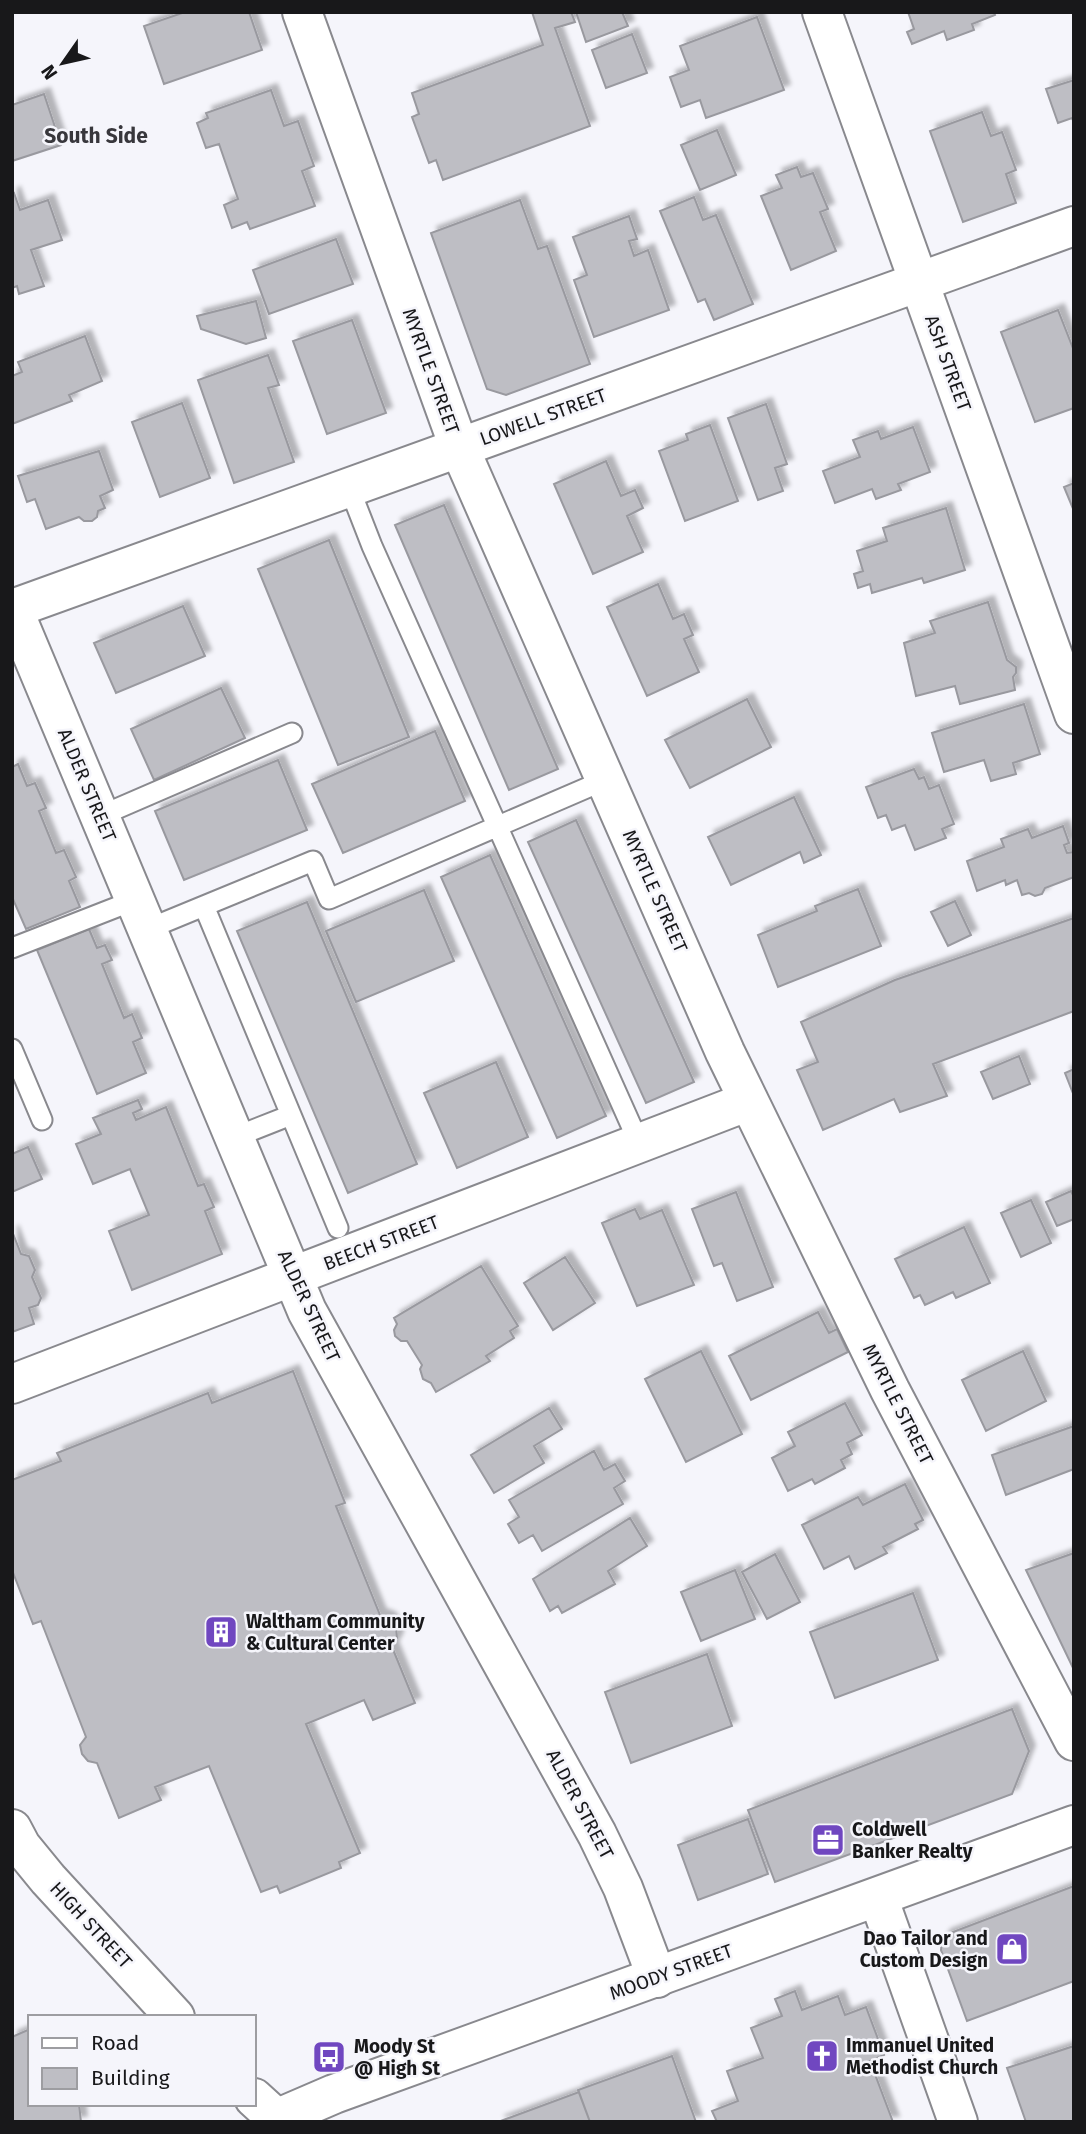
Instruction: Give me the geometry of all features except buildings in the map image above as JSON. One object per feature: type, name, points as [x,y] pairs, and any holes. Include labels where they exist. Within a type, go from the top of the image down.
[{"type":"street","name":"MYRTLE STREET","points":[[302,12],[459,447],[749,1101],[902,1415],[1074,1741]]},
{"type":"street","name":"ASH STREET","points":[[822,12],[1074,714]]},
{"type":"street","name":"LOWELL STREET","points":[[13,609],[1074,226]]},
{"type":"street","name":"ALDER STREET","points":[[13,609],[322,1339],[597,1834],[623,1888],[657,1978]]},
{"type":"street","name":"BEECH STREET","points":[[12,1384],[749,1101]]},
{"type":"street","name":"MOODY STREET","points":[[272,2116],[1074,1825]]},
{"type":"street","name":"HIGH STREET","points":[[12,1829],[21,1846],[41,1871],[173,2015]]},
{"type":"street","points":[[878,1896],[958,2122]]},
{"type":"lane","points":[[349,487],[372,545],[639,1143]]},
{"type":"lane","points":[[100,816],[292,733]]},
{"type":"lane","points":[[12,948],[141,915],[204,906],[313,861],[329,899],[606,780]]},
{"type":"lane","points":[[204,906],[338,1228]]},
{"type":"lane","points":[[12,1049],[42,1120]]},
{"type":"lane","points":[[235,1137],[291,1115]]},
{"type":"place","name":"Waltham Community & Cultural Center","points":[[221,1632]]},
{"type":"place","name":"Coldwell Banker Realty","points":[[828,1840]]},
{"type":"place","name":"Dao Tailor and Custom Design","points":[[1012,1949]]},
{"type":"place","name":"Immanuel United Methodist Church","points":[[822,2056]]},
{"type":"place","name":"Moody St @ High St","points":[[329,2057]]},
{"type":"district","name":"South Side","points":[[96,136]]}]
